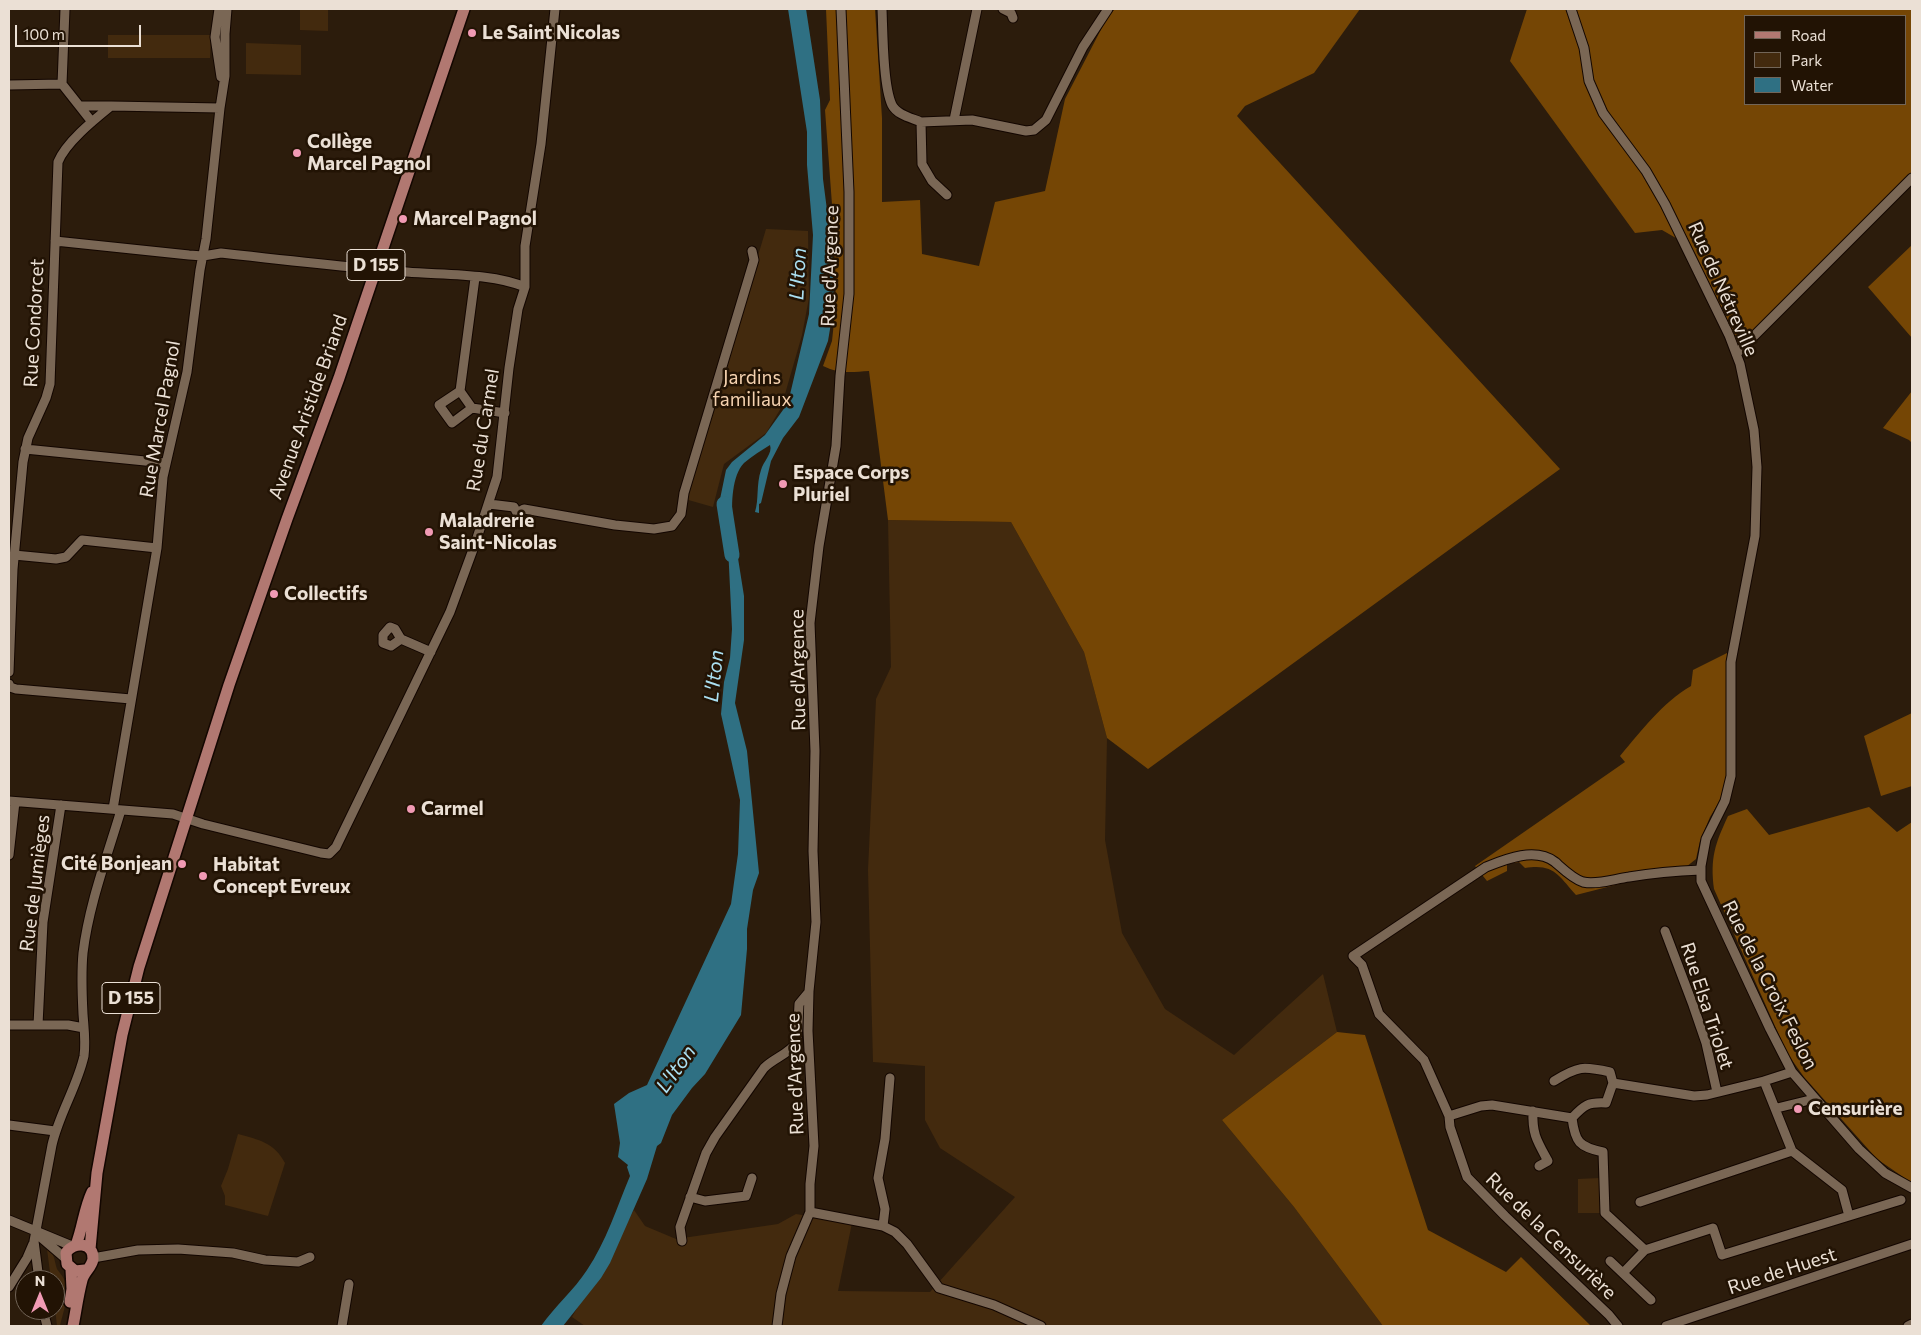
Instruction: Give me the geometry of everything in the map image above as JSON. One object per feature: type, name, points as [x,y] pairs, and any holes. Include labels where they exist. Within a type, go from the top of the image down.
[{"type":"main road","name":"Avenue Aristide Briand","points":[[188,818],[229,685],[338,378],[464,9]]},
{"type":"main road","name":"D 155","points":[[91,1253],[96,1183],[122,1035],[139,967],[188,818]]},
{"type":"main road","name":"D 155","points":[[74,1245],[82,1229],[86,1206],[96,1183]]},
{"type":"main road","points":[[66,1326],[72,1290],[66,1253],[74,1245],[86,1246],[91,1253],[89,1267],[85,1270],[73,1326]]},
{"type":"main road","points":[[68,1263],[80,1271],[85,1270]]},
{"type":"street","points":[[65,9],[62,84],[92,122]]},
{"type":"street","name":"Rue Marcel Pagnol","points":[[219,9],[215,37],[222,92]]},
{"type":"street","name":"Rue Marcel Pagnol","points":[[35,1237],[55,1131],[75,1085],[84,1055],[81,985],[83,952],[94,899],[117,810],[131,700],[157,548],[166,463],[187,372],[206,239],[225,76],[225,34],[228,9]]},
{"type":"street","name":"Rue du Carmel","points":[[188,818],[247,835],[329,854],[336,847],[450,612],[497,477],[518,308],[524,288],[525,246],[540,144],[554,9]]},
{"type":"street","name":"Rue d'Argence","points":[[777,1326],[781,1294],[791,1256],[810,1212],[810,1184],[814,1146],[808,1031],[809,992],[816,922],[813,851],[815,742],[811,613],[819,546],[836,446],[840,376],[849,294],[849,192],[841,9]]},
{"type":"street","points":[[882,9],[885,65],[892,106],[900,113],[921,122],[972,120],[1026,131],[1034,130],[1046,120],[1083,48],[1108,9]]},
{"type":"street","points":[[954,120],[977,9]]},
{"type":"street","points":[[1003,9],[1011,13],[1013,18]]},
{"type":"street","name":"Rue de Nétreville","points":[[1571,9],[1584,48],[1589,81],[1603,112],[1646,171],[1665,204],[1737,353],[1754,430],[1757,467],[1755,536],[1731,662],[1731,776],[1725,801],[1706,839],[1701,870]]},
{"type":"street","points":[[9,85],[62,84]]},
{"type":"street","points":[[80,106],[220,108]]},
{"type":"street","name":"Rue Condorcet","points":[[9,672],[14,555],[25,449],[50,384],[58,162],[61,154],[92,122],[111,106]]},
{"type":"street","points":[[921,122],[922,164],[932,181],[947,195]]},
{"type":"street","points":[[1737,353],[1912,178]]},
{"type":"street","points":[[55,241],[203,256],[221,253],[374,270],[507,281],[524,288]]},
{"type":"street","points":[[488,504],[514,507],[517,513],[524,508],[615,525],[654,529],[672,526],[680,514],[684,493],[754,260],[752,251]]},
{"type":"street","points":[[472,408],[460,391],[475,278]]},
{"type":"street","points":[[460,391],[439,405],[452,423],[472,408],[504,413]]},
{"type":"street","points":[[25,449],[166,463]]},
{"type":"street","points":[[14,555],[56,559],[66,557],[82,540],[157,548]]},
{"type":"street","points":[[401,639],[431,652]]},
{"type":"street","points":[[9,685],[16,690],[131,700]]},
{"type":"street","points":[[9,854],[12,801],[173,814],[188,818]]},
{"type":"street","name":"Rue de Jumièges","points":[[38,1025],[43,922],[61,805]]},
{"type":"street","name":"Rue de la Censurière","points":[[1618,1326],[1609,1315],[1467,1178],[1450,1127],[1449,1116],[1424,1060],[1379,1014],[1362,965],[1353,956],[1486,867],[1510,859],[1537,855],[1553,860],[1582,882],[1600,882],[1663,872],[1701,870]]},
{"type":"street","name":"Rue de la Croix Feslon","points":[[1701,870],[1702,881],[1707,895],[1792,1072],[1859,1149],[1885,1173],[1912,1188]]},
{"type":"street","name":"Rue Elsa Triolet","points":[[1665,931],[1706,1043],[1717,1092]]},
{"type":"street","points":[[682,1241],[680,1227],[706,1153],[715,1136],[764,1068],[794,1047],[797,1042],[799,1004],[809,992]]},
{"type":"street","points":[[10,1023],[68,1025],[84,1028]]},
{"type":"street","points":[[1554,1081],[1572,1070],[1585,1067],[1610,1072],[1613,1083],[1606,1103],[1585,1105],[1572,1118],[1573,1130],[1578,1143],[1590,1150],[1603,1152],[1605,1213],[1645,1250]]},
{"type":"street","points":[[1613,1083],[1694,1096],[1764,1081],[1792,1072]]},
{"type":"street","points":[[883,1226],[885,1209],[878,1178],[886,1140],[886,1113],[890,1078]]},
{"type":"street","points":[[1764,1081],[1777,1108],[1792,1151],[1842,1190],[1849,1216]]},
{"type":"street","points":[[1777,1108],[1814,1099]]},
{"type":"street","points":[[1449,1116],[1481,1106],[1492,1105],[1572,1118]]},
{"type":"street","points":[[1533,1111],[1535,1138],[1548,1161],[1539,1166]]},
{"type":"street","points":[[9,1125],[55,1131]]},
{"type":"street","points":[[1640,1202],[1792,1151]]},
{"type":"street","points":[[690,1197],[705,1201],[746,1196],[752,1178]]},
{"type":"street","points":[[1623,1273],[1645,1250],[1713,1228],[1722,1255],[1901,1200]]},
{"type":"street","points":[[810,1212],[883,1226],[895,1232],[907,1244],[939,1288],[994,1306],[1041,1326]]},
{"type":"street","points":[[9,1220],[58,1250],[68,1263]]},
{"type":"street","points":[[35,1237],[74,1245]]},
{"type":"street","points":[[35,1237],[37,1270]]},
{"type":"street","points":[[9,1287],[27,1258],[35,1237]]},
{"type":"street","name":"Rue de Huest","points":[[1666,1326],[1911,1246]]},
{"type":"street","points":[[91,1253],[178,1249],[233,1252],[265,1260],[298,1262],[310,1257]]},
{"type":"street","points":[[1610,1261],[1651,1300]]},
{"type":"street","points":[[342,1326],[350,1284]]},
{"type":"street","points":[[1908,1326],[1912,1324]]},
{"type":"green space","points":[[300,9],[328,9],[328,31],[300,30]]},
{"type":"green space","points":[[108,35],[211,35],[210,58],[108,58]]},
{"type":"green space","points":[[246,43],[301,45],[301,75],[246,74]]},
{"type":"green space","name":"Jardins familiaux","points":[[766,229],[808,231],[809,298],[802,335],[781,408],[766,433],[724,464],[713,507],[685,499]]},
{"type":"green space","points":[[888,520],[1011,522],[1084,652],[1107,738],[1105,840],[1122,933],[1165,1009],[1234,1055],[1323,974],[1337,1032],[1222,1120],[1294,1207],[1383,1326],[585,1326],[572,1317],[634,1210],[645,1226],[676,1239],[778,1224],[796,1214],[852,1223],[838,1291],[930,1292],[1015,1197],[940,1148],[925,1120],[925,1066],[873,1062],[868,870],[876,699],[891,667]]},
{"type":"green space","points":[[238,1134],[259,1140],[271,1146],[285,1163],[268,1216],[225,1205],[225,1196],[221,1186]]},
{"type":"green space","points":[[1600,1178],[1600,1213],[1578,1213],[1578,1179]]},
{"type":"green space","points":[[47,1249],[53,1255],[58,1270],[50,1270]]},
{"type":"green space","points":[[65,1282],[67,1290],[65,1306]]},
{"type":"green space","points":[[56,1320],[62,1320],[60,1326],[57,1326]]},
{"type":"shaded area","points":[[826,9],[875,9],[882,118],[882,202],[920,200],[922,254],[979,266],[995,202],[1045,191],[1065,99],[1108,16],[1115,9],[1360,9],[1314,73],[1245,106],[1237,116],[1560,469],[1148,769],[1107,738],[1084,652],[1011,522],[888,520],[869,371],[840,371],[823,366],[832,341],[836,303],[833,218],[825,110],[830,100]]},
{"type":"shaded area","points":[[1527,9],[1912,9],[1912,175],[1738,348],[1688,245],[1662,230],[1635,233],[1510,61]]},
{"type":"shaded area","points":[[1912,245],[1912,338],[1868,287]]},
{"type":"shaded area","points":[[1912,391],[1912,443],[1883,428]]},
{"type":"shaded area","points":[[1727,653],[1727,778],[1724,794],[1710,817],[1700,841],[1696,859],[1686,867],[1576,895],[1555,872],[1543,867],[1525,868],[1519,862],[1507,864],[1507,871],[1487,881],[1475,866],[1625,762],[1620,756],[1644,727],[1671,700],[1691,686],[1693,670]]},
{"type":"shaded area","points":[[1912,713],[1912,786],[1881,796],[1864,736]]},
{"type":"shaded area","points":[[1869,807],[1897,832],[1912,822],[1912,1183],[1877,1159],[1804,1077],[1787,1053],[1714,889],[1713,860],[1728,816],[1747,809],[1769,835]]},
{"type":"shaded area","points":[[1337,1032],[1365,1035],[1428,1230],[1506,1272],[1521,1257],[1591,1326],[1383,1326],[1294,1207],[1222,1120]]},
{"type":"water","points":[[788,9],[806,9],[820,100],[823,179],[832,249],[834,305],[828,341],[799,417],[783,438],[771,461],[761,503],[759,504],[759,513],[755,512],[759,476],[770,451],[770,445],[747,460],[740,468],[733,490],[733,520],[720,525],[719,504],[726,470],[732,462],[765,435],[788,403],[809,314],[813,235],[807,165],[807,132]]},
{"type":"water","points":[[734,533],[744,596],[744,640],[735,703],[747,751],[759,873],[753,890],[747,929],[741,1015],[705,1074],[672,1115],[661,1143],[657,1146],[647,1179],[610,1263],[601,1278],[563,1326],[541,1326],[582,1277],[594,1259],[606,1236],[630,1176],[628,1165],[618,1157],[620,1143],[614,1104],[629,1093],[647,1085],[731,904],[738,854],[740,800],[721,714],[724,682],[730,658],[732,629],[728,546],[725,535]]},
{"type":"waterway","name":"L'Iton","points":[[724,504],[732,555]]},
{"type":"place","name":"Le Saint Nicolas","points":[[472,33]]},
{"type":"place","name":"Collège Marcel Pagnol","points":[[297,153]]},
{"type":"place","name":"Marcel Pagnol","points":[[403,219]]},
{"type":"place","name":"Espace Corps Pluriel","points":[[783,484]]},
{"type":"place","name":"Maladrerie Saint-Nicolas","points":[[429,532]]},
{"type":"place","name":"Collectifs","points":[[274,594]]},
{"type":"place","name":"Carmel","points":[[411,809]]},
{"type":"place","name":"Cité Bonjean","points":[[182,864]]},
{"type":"place","name":"Habitat Concept Evreux","points":[[203,876]]},
{"type":"place","name":"Censurière","points":[[1798,1109]]}]
